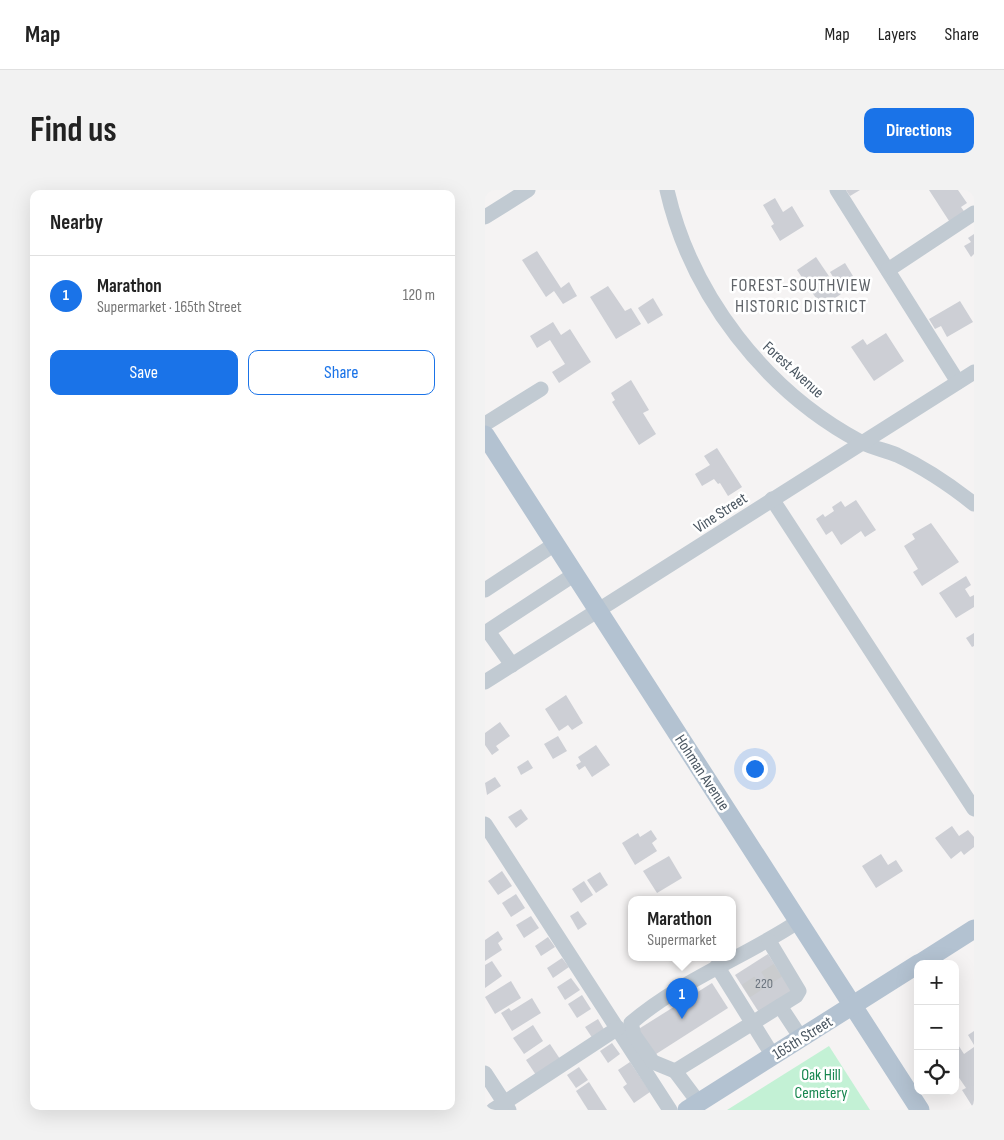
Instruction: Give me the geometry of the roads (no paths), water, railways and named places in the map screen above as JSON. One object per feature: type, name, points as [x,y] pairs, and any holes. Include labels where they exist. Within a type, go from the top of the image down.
[{"type":"main road","name":"Hohman Avenue","points":[[485,435],[920,1110]]},
{"type":"main road","name":"165th Street","points":[[924,960],[974,929]]},
{"type":"main road","name":"165th Street","points":[[693,1106],[914,966]]},
{"type":"street","name":"Forest Avenue","points":[[667,190],[674,221],[694,266],[716,308],[745,347],[775,378],[807,405],[861,442],[926,470],[974,504]]},
{"type":"street","points":[[837,190],[958,382]]},
{"type":"street","points":[[485,217],[520,192]]},
{"type":"street","points":[[888,270],[974,213]]},
{"type":"street","name":"Vine Street","points":[[485,682],[974,372]]},
{"type":"street","points":[[485,424],[541,388]]},
{"type":"street","points":[[773,499],[974,809]]},
{"type":"street","points":[[485,590],[555,544]]},
{"type":"street","points":[[512,664],[486,632],[575,574]]},
{"type":"street","points":[[485,824],[670,1110]]},
{"type":"street","points":[[736,957],[769,941],[799,921]]},
{"type":"street","points":[[675,1070],[796,996],[799,991],[781,968],[769,941]]},
{"type":"street","points":[[693,1106],[675,1070],[653,1062],[634,1035],[631,1023],[727,961]]},
{"type":"street","points":[[717,966],[741,995],[752,1023],[773,1056]]},
{"type":"street","points":[[780,1006],[801,1038]]},
{"type":"street","points":[[485,1074],[502,1108],[618,1028]]},
{"type":"tunnel","points":[[746,991],[778,970]]},
{"type":"place","name":"Marathon","points":[[682,1019]]},
{"type":"district","name":"FOREST-SOUTHVIEW HISTORIC DISTRICT","points":[[801,295]]},
{"type":"park label","name":"Oak Hill Cemetery","points":[[821,1083]]}]
